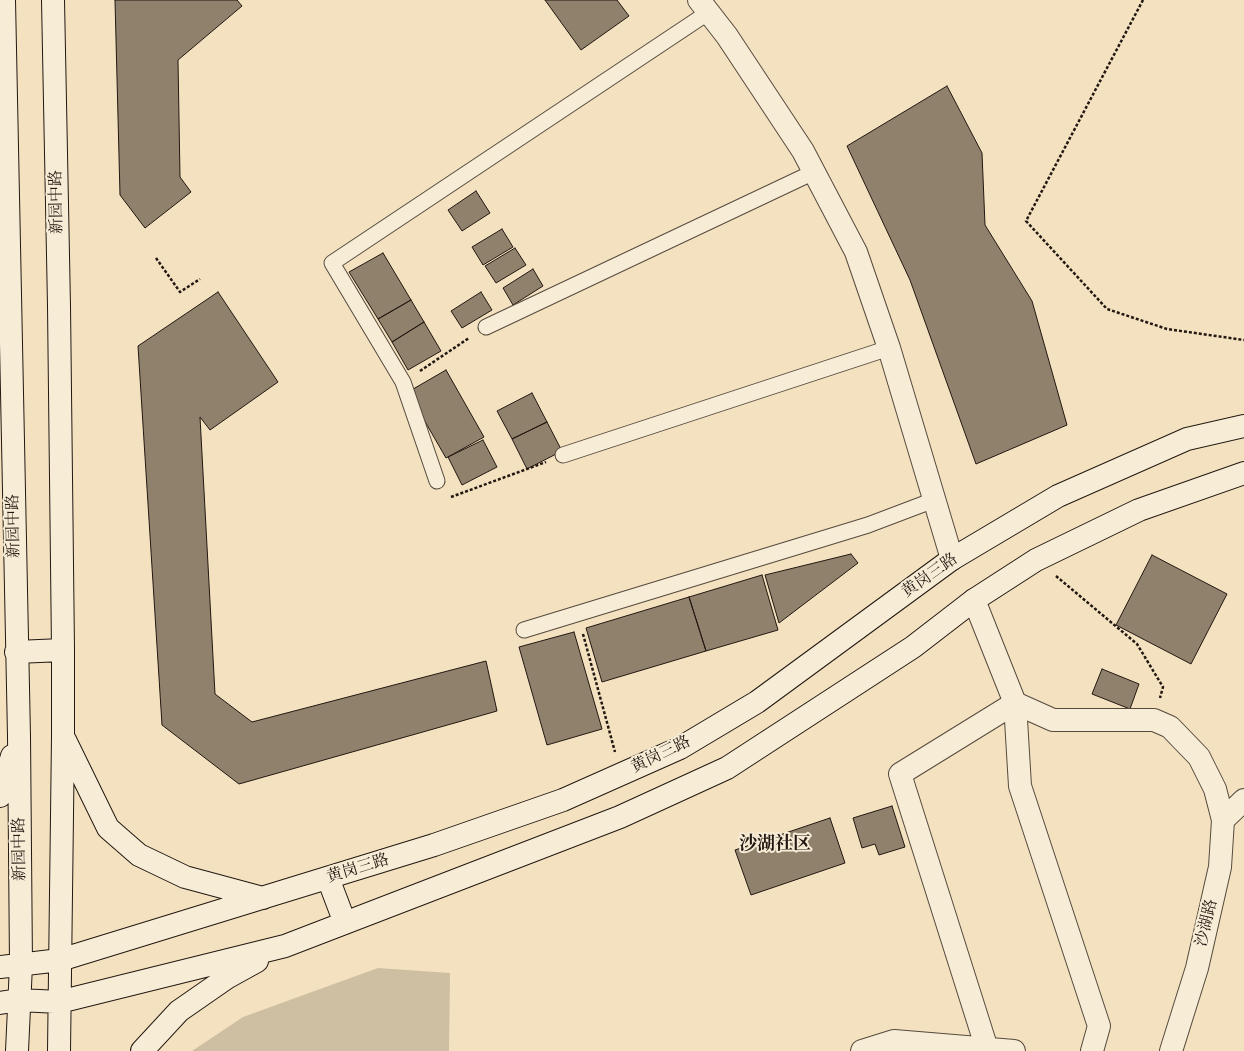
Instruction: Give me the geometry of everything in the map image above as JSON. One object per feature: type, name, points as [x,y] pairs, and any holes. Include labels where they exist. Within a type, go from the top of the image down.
[{"type":"main road","name":"新园中路","points":[[4,0],[16,652],[19,736],[10,1001],[17,1051]]},
{"type":"main road","name":"新园中路","points":[[53,0],[63,650],[59,1051]]},
{"type":"main road","points":[[704,6],[727,36],[803,151],[856,252],[889,348],[952,559]]},
{"type":"main road","name":"黄岗三路","points":[[11,966],[60,960],[441,843],[563,800],[680,748],[757,702],[952,559],[1058,496],[1187,439],[1244,426]]},
{"type":"main road","points":[[10,1001],[59,1002],[285,946],[620,817],[727,768],[913,647],[974,600],[1036,560],[1139,510],[1244,473]]},
{"type":"main road","points":[[974,600],[1015,703],[1020,786],[1099,1026],[1092,1051]]},
{"type":"main road","points":[[16,652],[63,650]]},
{"type":"main road","points":[[1015,703],[1053,720],[1154,720]]},
{"type":"main road","points":[[987,1049],[900,774],[1015,703]]},
{"type":"main road","name":"沙湖路","points":[[1154,720],[1170,727],[1199,757],[1216,789],[1223,820],[1220,867],[1197,968],[1171,1051]]},
{"type":"main road","points":[[0,796],[19,736]]},
{"type":"main road","points":[[63,736],[108,828],[139,855],[185,877],[263,898]]},
{"type":"main road","points":[[1223,820],[1244,800]]},
{"type":"main road","points":[[328,878],[345,923]]},
{"type":"main road","points":[[142,1051],[180,1011],[228,977],[285,946]]},
{"type":"main road","points":[[862,1051],[894,1041],[1014,1051]]},
{"type":"lane","points":[[437,481],[403,382],[332,263],[704,6]]},
{"type":"lane","points":[[486,327],[814,172]]},
{"type":"lane","points":[[563,456],[889,348]]},
{"type":"lane","points":[[524,630],[868,525],[934,500]]},
{"type":"path","points":[[1143,0],[1026,221],[1107,309],[1167,329],[1244,340]]},
{"type":"path","points":[[156,258],[180,292],[200,279]]},
{"type":"path","points":[[403,382],[486,327]]},
{"type":"path","points":[[448,498],[563,456]]},
{"type":"path","points":[[1036,560],[1137,644],[1163,687],[1154,720]]},
{"type":"path","points":[[577,614],[621,774]]},
{"type":"shaded area","points":[[378,968],[450,973],[449,1051],[192,1051],[243,1017]]},
{"type":"building","points":[[115,0],[237,0],[242,6],[178,60],[180,177],[191,192],[145,228],[120,195]]},
{"type":"building","points":[[545,0],[617,0],[629,16],[581,50]]},
{"type":"building","points":[[947,86],[982,153],[985,225],[1032,301],[1067,425],[976,464],[910,280],[847,146]]},
{"type":"building","points":[[476,191],[490,213],[462,231],[448,210]]},
{"type":"building","points":[[502,229],[513,247],[483,265],[472,247]]},
{"type":"building","points":[[515,248],[526,265],[496,283],[485,266]]},
{"type":"building","points":[[383,253],[411,300],[378,319],[349,272]]},
{"type":"building","points":[[533,269],[543,286],[513,305],[503,288]]},
{"type":"building","points":[[218,292],[278,382],[210,430],[200,417],[215,694],[252,722],[486,661],[497,711],[239,784],[162,725],[138,346]]},
{"type":"building","points":[[481,292],[492,310],[462,328],[451,311]]},
{"type":"building","points":[[411,300],[424,322],[392,342],[378,319]]},
{"type":"building","points":[[424,322],[441,351],[408,370],[392,342]]},
{"type":"building","points":[[446,370],[484,437],[446,458],[408,392]]},
{"type":"building","points":[[532,393],[547,422],[512,439],[497,411]]},
{"type":"building","points":[[547,422],[562,451],[527,469],[512,439]]},
{"type":"building","points":[[483,440],[497,467],[462,485],[448,457]]},
{"type":"building","points":[[851,554],[858,563],[779,623],[765,575]]},
{"type":"building","points":[[1152,555],[1227,594],[1191,664],[1116,625]]},
{"type":"building","points":[[762,575],[778,630],[706,651],[689,597]]},
{"type":"building","points":[[689,597],[706,651],[602,682],[586,628]]},
{"type":"building","points":[[574,632],[602,729],[547,745],[519,647]]},
{"type":"building","points":[[1102,669],[1139,684],[1130,709],[1092,694]]},
{"type":"building","points":[[892,806],[905,847],[879,855],[875,844],[862,848],[853,818]]},
{"type":"building","points":[[830,818],[845,863],[751,895],[735,850]]},
{"type":"district","name":"沙湖社区","points":[[775,845]]}]
